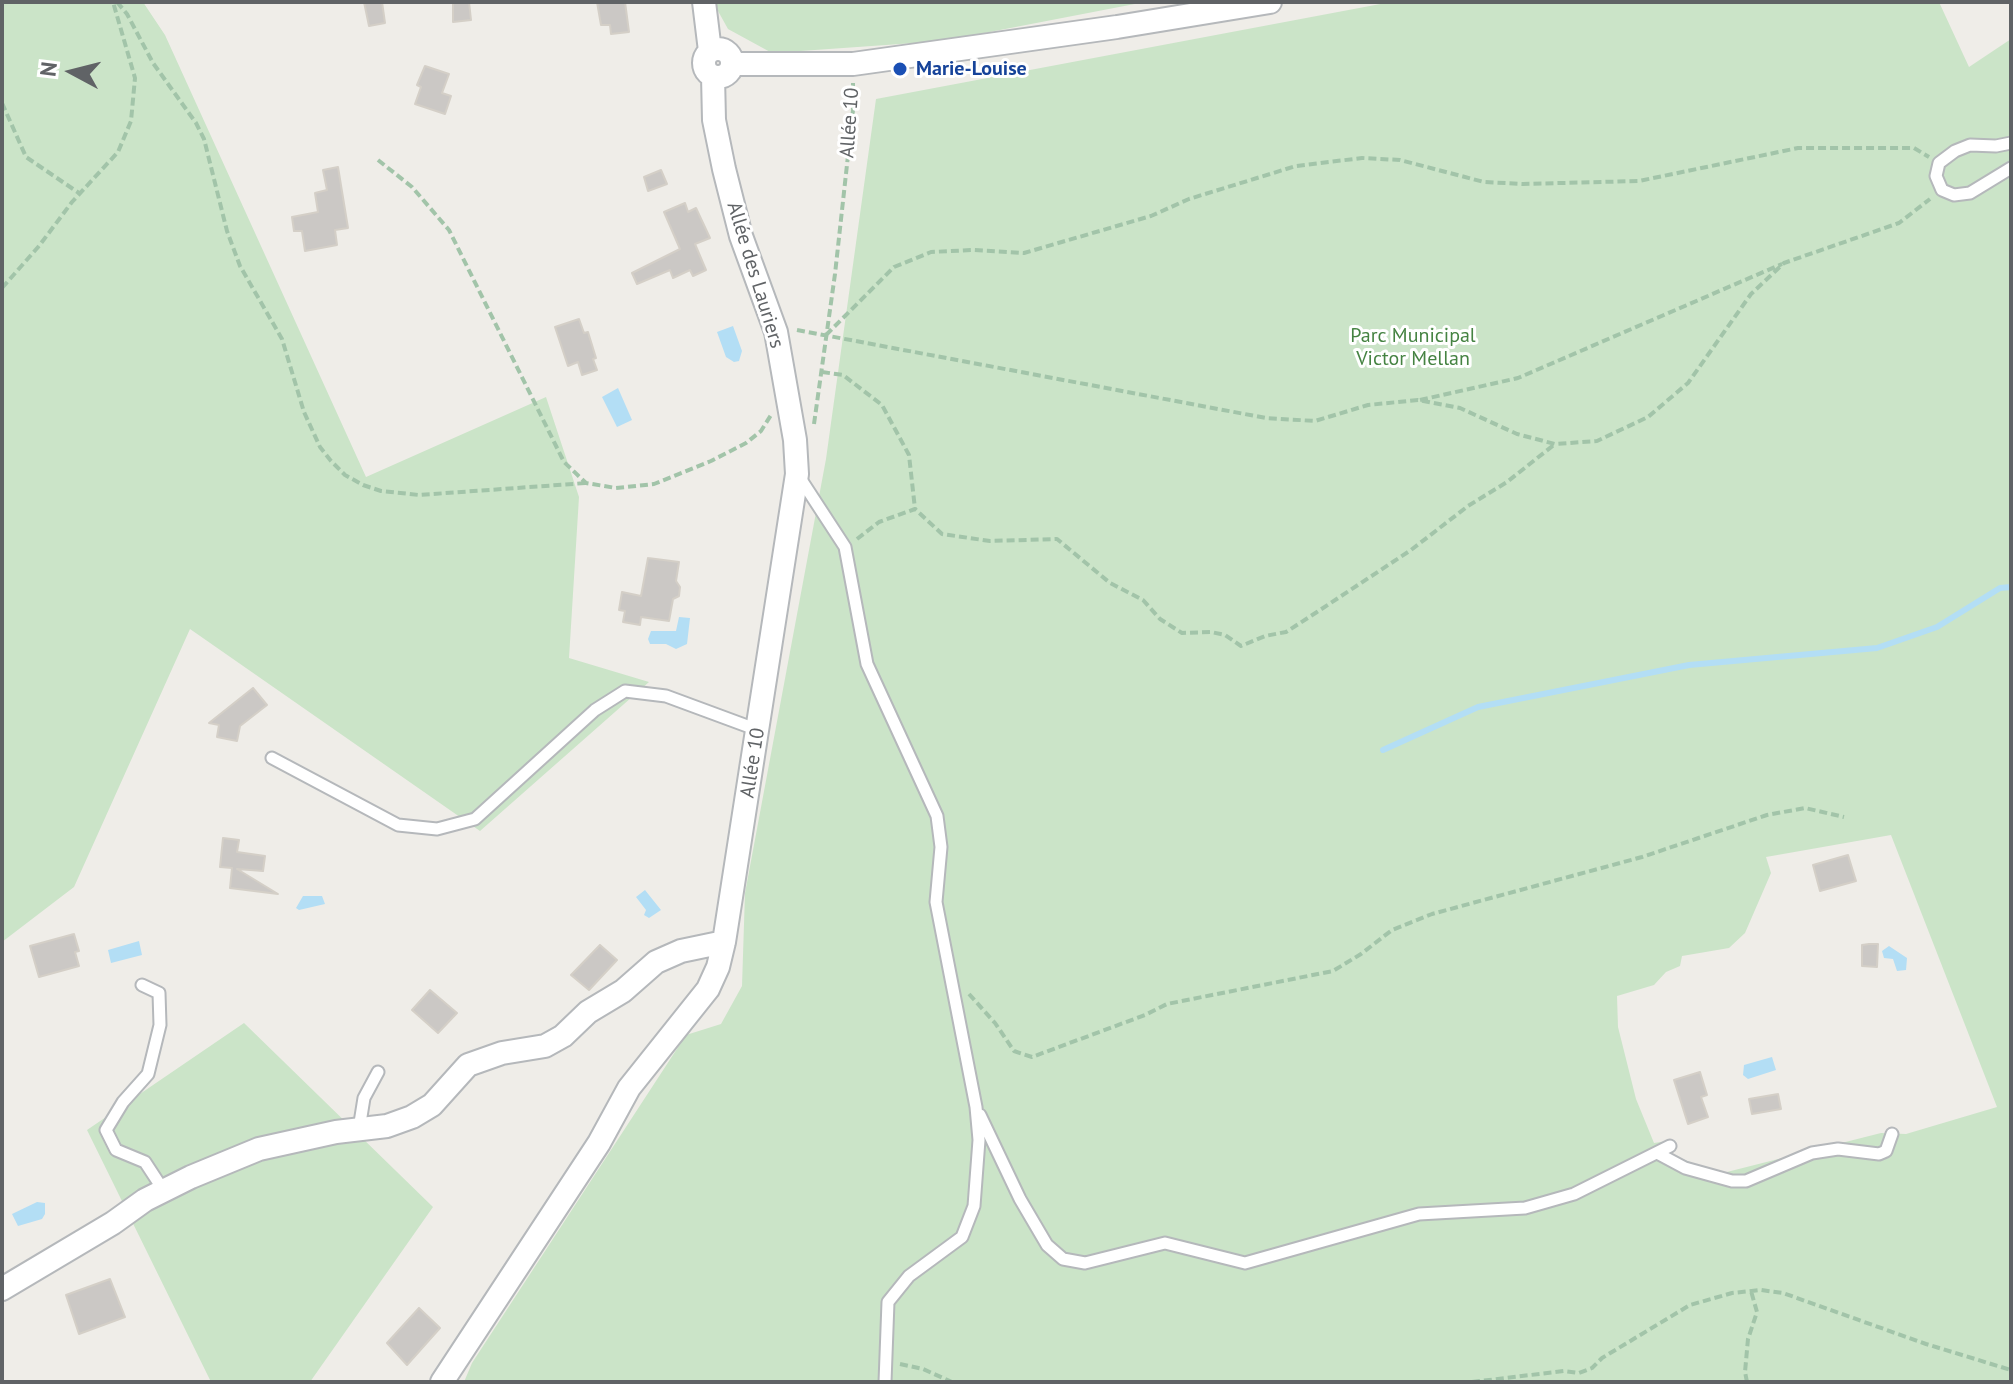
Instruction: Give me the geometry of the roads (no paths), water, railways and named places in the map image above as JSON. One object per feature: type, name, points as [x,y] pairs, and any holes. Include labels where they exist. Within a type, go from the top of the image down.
[{"type":"street","points":[[704,2],[710,51],[704,64],[713,76],[726,75],[733,64],[731,55],[724,49],[710,51]]},
{"type":"street","points":[[733,64],[853,64],[1270,2]]},
{"type":"street","name":"Allée des Lauriers","points":[[713,76],[714,120],[724,169],[741,236],[776,332],[788,390],[797,474]]},
{"type":"street","name":"Allée 10","points":[[442,1382],[599,1143],[629,1088],[708,989],[718,967],[797,474]]},
{"type":"street","points":[[2,1289],[164,1191],[259,1149],[387,1126],[412,1117],[432,1105],[468,1065],[502,1053],[545,1046],[563,1036],[588,1012],[623,991],[656,962],[681,951],[724,942]]},
{"type":"lane","points":[[2011,143],[1970,145],[1955,151],[1939,163],[1936,176],[1942,190],[1954,195],[1970,193],[2011,168]]},
{"type":"lane","points":[[797,474],[845,547],[867,664],[937,816],[941,847],[936,902],[976,1107],[979,1140],[974,1206],[962,1237],[909,1276],[888,1302],[885,1382]]},
{"type":"lane","points":[[272,758],[398,825],[437,829],[475,819],[595,710],[625,691],[666,696],[758,731]]},
{"type":"lane","points":[[142,985],[159,993],[160,1025],[148,1074],[123,1102],[106,1130],[116,1150],[145,1162],[164,1191]]},
{"type":"lane","points":[[359,1129],[364,1098],[378,1072]]},
{"type":"lane","points":[[976,1107],[1020,1199],[1047,1245],[1063,1259],[1085,1263],[1165,1243],[1245,1263],[1419,1214],[1525,1208],[1574,1194],[1670,1146]]},
{"type":"lane","points":[[1657,1153],[1685,1168],[1732,1181],[1746,1181],[1812,1153],[1838,1149],[1879,1154],[1886,1151],[1892,1134]]},
{"type":"water","points":[[733,326],[742,351],[739,361],[734,362],[726,357],[717,332]]},
{"type":"water","points":[[618,388],[632,420],[617,427],[602,397]]},
{"type":"water","points":[[679,617],[690,618],[687,644],[676,649],[666,644],[650,644],[651,631],[676,631]]},
{"type":"water","points":[[645,890],[661,910],[649,918],[644,915],[646,910],[636,897]]},
{"type":"water","points":[[303,896],[322,896],[325,904],[299,910],[296,908]]},
{"type":"water","points":[[139,941],[142,955],[111,963],[108,950]]},
{"type":"water","points":[[1889,946],[1907,958],[1906,970],[1897,971],[1893,959],[1884,958],[1882,951]]},
{"type":"water","points":[[1772,1057],[1776,1070],[1748,1079],[1743,1075],[1744,1065]]},
{"type":"water","points":[[37,1202],[45,1203],[42,1219],[18,1226],[12,1214]]},
{"type":"waterway","points":[[1383,750],[1478,707],[1689,665],[1877,648],[1937,627],[2000,588],[2011,587]]},
{"type":"place","name":"Marie-Louise","points":[[900,69]]},
{"type":"park label","name":"Parc Municipal Victor Mellan","points":[[1413,348]]}]
